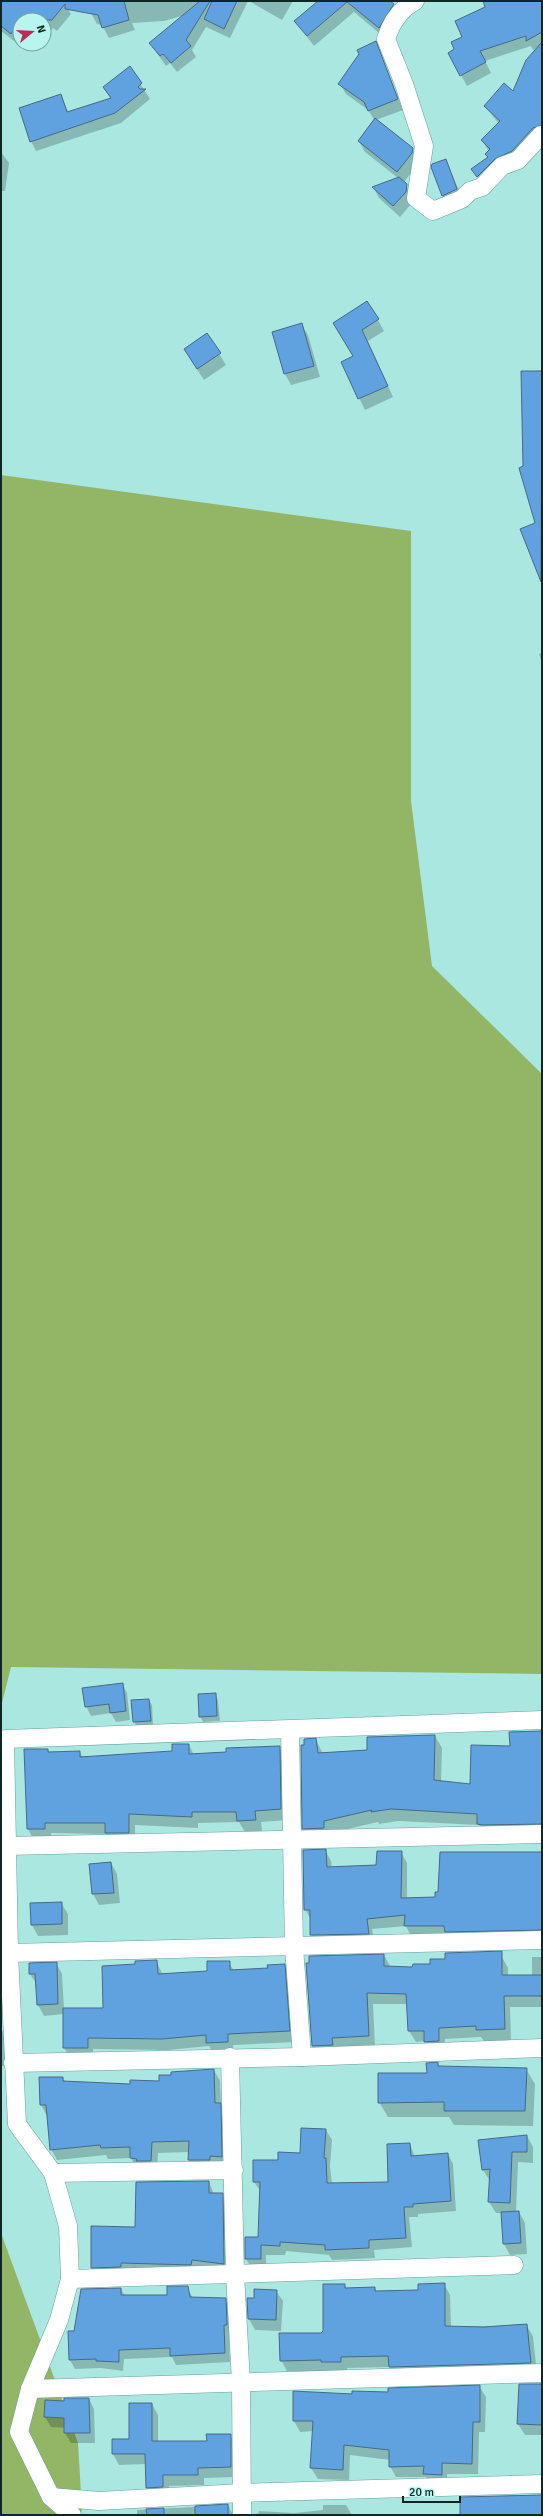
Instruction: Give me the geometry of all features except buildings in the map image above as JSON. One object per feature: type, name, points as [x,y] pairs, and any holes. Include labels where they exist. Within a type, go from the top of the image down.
[{"type":"street","points":[[405,3],[389,30],[386,39],[404,84],[424,146],[416,198],[433,210],[462,199],[470,191],[482,187],[502,166],[518,160],[541,135]]},
{"type":"street","points":[[72,2515],[51,2497],[19,2432],[30,2389],[58,2320],[70,2278],[68,2226],[52,2173],[17,2124],[9,1953],[5,1739],[542,1720]]},
{"type":"street","points":[[290,1730],[294,1947],[302,2057]]},
{"type":"street","points":[[6,1846],[292,1841],[542,1834]]},
{"type":"street","points":[[9,1953],[542,1940]]},
{"type":"street","points":[[13,2063],[302,2057],[542,2048]]},
{"type":"street","points":[[230,2058],[234,2170],[235,2274],[241,2382],[242,2515]]},
{"type":"street","points":[[52,2173],[234,2170]]},
{"type":"street","points":[[70,2278],[514,2265]]},
{"type":"street","points":[[30,2389],[542,2373]]},
{"type":"street","points":[[51,2497],[100,2500],[241,2493],[542,2484]]},
{"type":"green space","points":[[1,475],[411,531],[411,801],[432,966],[542,1074],[542,1674],[11,1667],[1,1707]]},
{"type":"green space","points":[[1,2233],[78,2443],[82,2510],[80,2515],[1,2515]]}]
